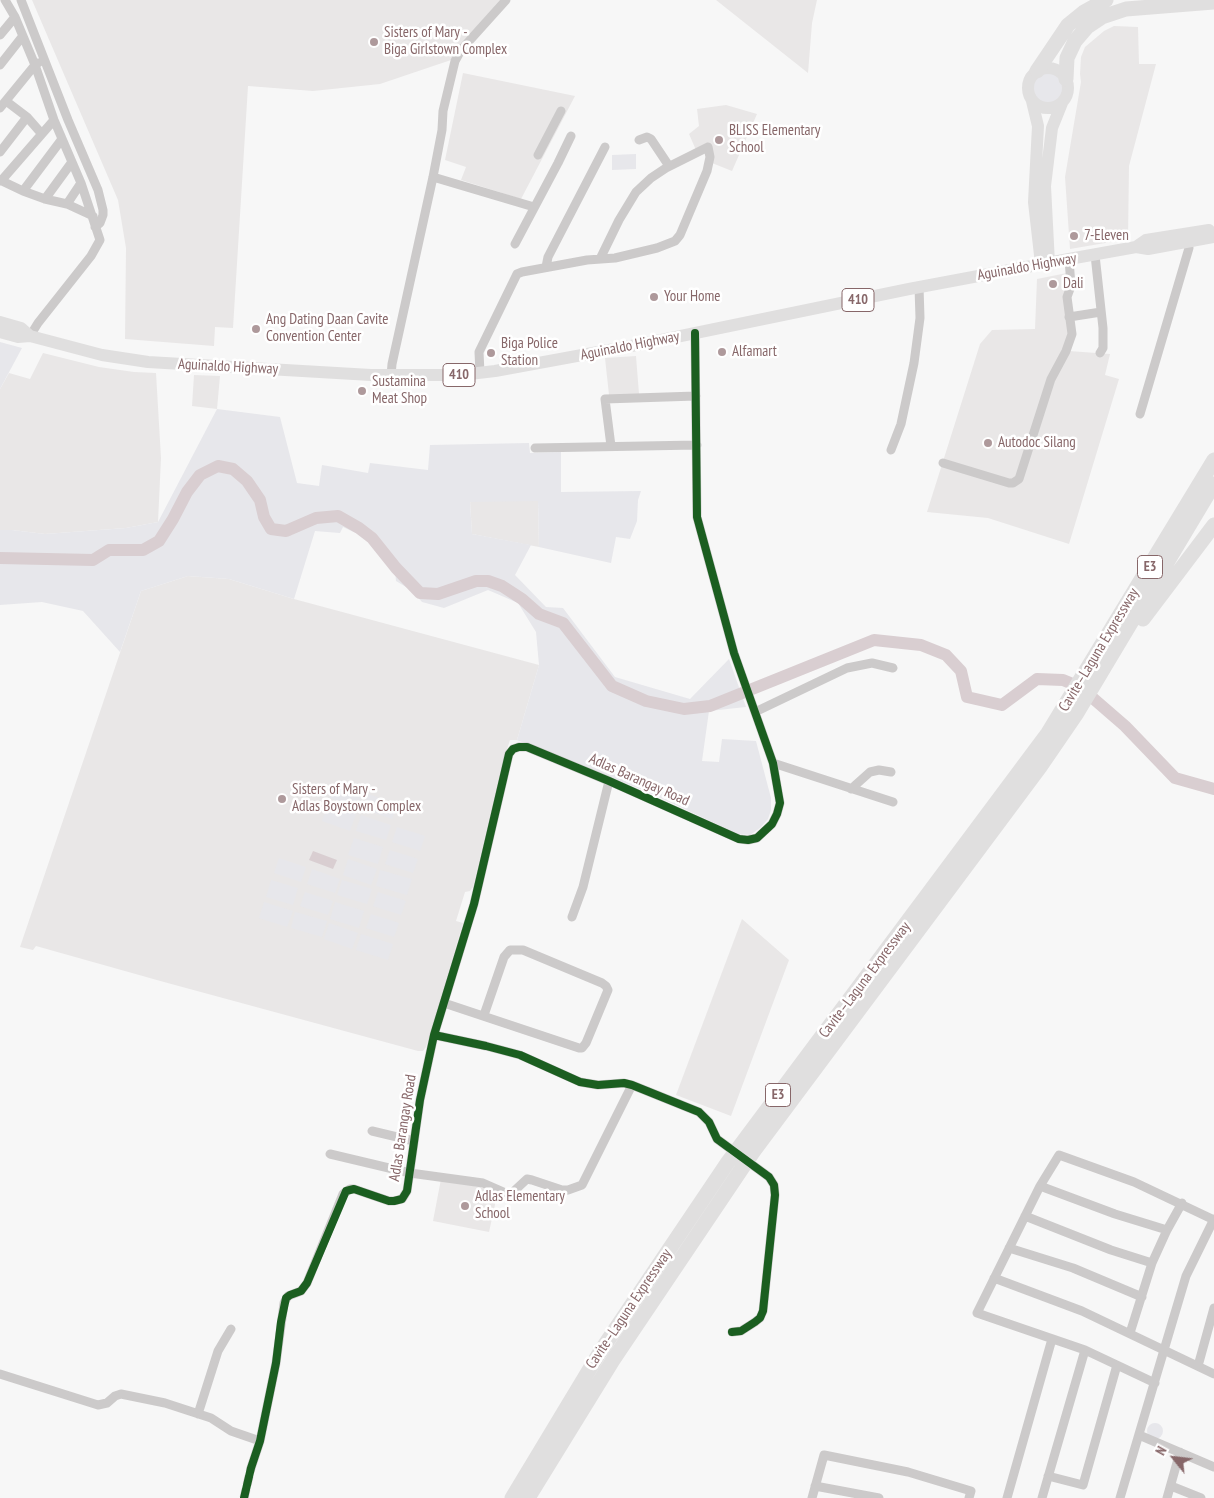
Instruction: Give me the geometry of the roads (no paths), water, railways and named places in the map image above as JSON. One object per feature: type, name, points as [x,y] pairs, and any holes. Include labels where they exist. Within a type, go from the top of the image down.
[{"type":"highway","points":[[1037,71],[1060,36],[1073,21],[1090,7],[1106,0]]},
{"type":"highway","points":[[1066,79],[1067,58],[1075,41],[1087,27],[1102,17],[1126,9],[1214,2]]},
{"type":"highway","name":"Cavite–Laguna Expressway","points":[[1091,676],[1214,460]]},
{"type":"highway","name":"Cavite–Laguna Expressway","points":[[528,1498],[613,1360],[752,1152],[1040,767],[1091,676],[1214,484]]},
{"type":"highway","points":[[1091,676],[1214,525]]},
{"type":"highway","name":"Cavite–Laguna Expressway","points":[[512,1498],[600,1352],[728,1162],[1028,761],[1071,709]]},
{"type":"main road","points":[[1022,268],[1042,232],[1052,128],[1068,92],[1066,79],[1056,70],[1050,68],[1037,71],[1028,85],[1038,126],[1034,193],[1042,232],[1045,264]]},
{"type":"main road","points":[[1032,101],[1043,108],[1056,107],[1062,103]]},
{"type":"main road","name":"Aguinaldo Highway","points":[[1136,247],[1146,240],[1214,229]]},
{"type":"main road","points":[[1042,232],[1068,259]]},
{"type":"main road","name":"Aguinaldo Highway","points":[[0,332],[18,337],[30,336],[77,350],[140,361],[181,365],[391,376],[448,376],[480,373],[624,347],[919,287],[1068,259],[1136,247],[1148,249],[1214,237]]},
{"type":"main road","name":"Aguinaldo Highway","points":[[0,322],[21,328],[30,336]]},
{"type":"street","points":[[5,0],[35,65],[54,120],[81,183],[100,240],[30,336]]},
{"type":"street","points":[[20,0],[98,190],[103,215],[100,223],[95,226]]},
{"type":"street","points":[[391,376],[433,176],[442,130],[443,111],[455,62],[465,44],[506,0]]},
{"type":"street","points":[[0,35],[14,17]]},
{"type":"street","points":[[0,64],[22,37]]},
{"type":"street","points":[[41,133],[27,117],[3,105],[35,65],[45,60]]},
{"type":"street","points":[[538,155],[561,111]]},
{"type":"street","points":[[0,152],[27,117]]},
{"type":"street","points":[[54,120],[1,180],[23,191],[66,204],[93,216]]},
{"type":"street","points":[[515,244],[571,136]]},
{"type":"street","points":[[639,140],[647,137],[651,138],[669,166]]},
{"type":"street","points":[[23,191],[62,139]]},
{"type":"street","points":[[546,267],[548,257],[605,147]]},
{"type":"street","points":[[480,373],[479,352],[518,274],[546,267],[614,258],[657,248],[675,241],[680,235],[708,171],[710,157],[708,147],[669,166],[651,178],[636,192],[623,213],[600,259]]},
{"type":"street","points":[[45,199],[72,162]]},
{"type":"street","points":[[433,176],[534,207]]},
{"type":"street","points":[[66,204],[81,183]]},
{"type":"street","points":[[1140,414],[1189,248],[1187,243]]},
{"type":"street","points":[[1095,255],[1103,334],[1103,348],[1100,353]]},
{"type":"street","points":[[943,463],[1009,483],[1017,481],[1051,379],[1072,334],[1067,298],[1071,286],[1068,259]]},
{"type":"street","points":[[891,450],[900,424],[914,363],[920,318],[919,287]]},
{"type":"street","points":[[1069,317],[1101,312]]},
{"type":"street","name":"Adlas Barangay Road","points":[[260,1441],[276,1363],[285,1300],[290,1295],[301,1291],[307,1284],[343,1194],[350,1189],[389,1201],[402,1199],[407,1191],[420,1100],[434,1035],[474,904],[508,754],[520,746],[527,747],[739,839],[757,838],[772,824],[777,814],[780,803],[773,763],[744,683],[697,517],[695,333]]},
{"type":"street","points":[[611,446],[606,399],[696,396]]},
{"type":"street","points":[[535,448],[697,445]]},
{"type":"street","points":[[754,712],[847,668],[872,663],[893,668]]},
{"type":"street","points":[[773,763],[893,802]]},
{"type":"street","points":[[851,789],[870,772],[879,770],[890,772]]},
{"type":"street","points":[[572,917],[583,886],[609,781]]},
{"type":"street","points":[[444,1003],[582,1048],[586,1043],[608,990],[602,983],[523,950],[510,950],[504,957],[484,1016]]},
{"type":"street","points":[[434,1035],[486,1046],[520,1056],[580,1082],[598,1085],[624,1083],[632,1085],[698,1112],[709,1122],[720,1140],[765,1173],[772,1180],[775,1195],[763,1311],[760,1318],[755,1322],[741,1331],[732,1332]]},
{"type":"street","points":[[330,1154],[410,1173],[476,1182],[508,1194],[513,1192],[527,1179],[562,1190],[582,1185],[632,1085]]},
{"type":"street","points":[[372,1131],[414,1141]]},
{"type":"street","points":[[1120,1498],[1139,1435],[1155,1383],[1165,1350],[1186,1276],[1214,1220],[1182,1203],[1134,1182],[1059,1155],[1040,1186],[977,1313],[1085,1350],[1155,1383]]},
{"type":"street","points":[[1040,1186],[1115,1214],[1167,1230]]},
{"type":"street","points":[[1130,1333],[1152,1263],[1182,1203]]},
{"type":"street","points":[[1025,1216],[1111,1250],[1152,1263]]},
{"type":"street","points":[[1010,1248],[1073,1268],[1142,1297]]},
{"type":"street","points":[[994,1278],[1082,1310],[1214,1374]]},
{"type":"street","points":[[1198,1366],[1210,1335],[1214,1308]]},
{"type":"street","points":[[198,1414],[218,1350],[231,1329]]},
{"type":"street","points":[[1007,1498],[1052,1339]]},
{"type":"street","points":[[1042,1498],[1085,1350]]},
{"type":"street","points":[[1048,1476],[1083,1486],[1117,1365]]},
{"type":"street","points":[[0,1374],[98,1406],[107,1404],[115,1396],[121,1394],[165,1403],[215,1420],[234,1432],[260,1441],[251,1468]]},
{"type":"street","points":[[1139,1435],[1214,1467]]},
{"type":"street","points":[[1167,1498],[1180,1452]]},
{"type":"street","points":[[812,1498],[824,1455],[908,1472],[971,1491],[969,1498]]},
{"type":"street","points":[[815,1486],[879,1498]]},
{"type":"street","points":[[1171,1486],[1201,1498]]},
{"type":"waterway","points":[[0,558],[93,560],[109,550],[143,550],[159,541],[187,492],[200,475],[218,466],[233,469],[247,481],[260,500],[264,517],[271,529],[286,531],[316,518],[338,516],[372,538],[396,568],[420,593],[438,594],[476,581],[488,581],[502,586],[522,599],[539,614],[563,623],[612,686],[646,701],[684,709],[710,706],[874,640],[921,645],[946,655],[961,671],[967,697],[1002,705],[1037,679],[1063,680],[1080,687],[1125,726],[1175,778],[1214,789]]},
{"type":"tunnel","points":[[244,1498],[251,1468]]},
{"type":"place","name":"Sisters of Mary - Biga Girlstown Complex","points":[[374,42]]},
{"type":"place","name":"BLISS Elementary School","points":[[719,140]]},
{"type":"place","name":"7-Eleven","points":[[1074,236]]},
{"type":"place","name":"Dali","points":[[1053,284]]},
{"type":"place","name":"Your Home","points":[[654,297]]},
{"type":"place","name":"Ang Dating Daan Cavite Convention Center","points":[[256,329]]},
{"type":"place","name":"Alfamart","points":[[722,352]]},
{"type":"place","name":"Biga Police Station","points":[[491,353]]},
{"type":"place","name":"Sustamina Meat Shop","points":[[362,391]]},
{"type":"place","name":"Autodoc Silang","points":[[988,443]]},
{"type":"place","name":"Sisters of Mary - Adlas Boystown Complex","points":[[282,799]]},
{"type":"place","name":"Adlas Elementary School","points":[[465,1206]]}]
